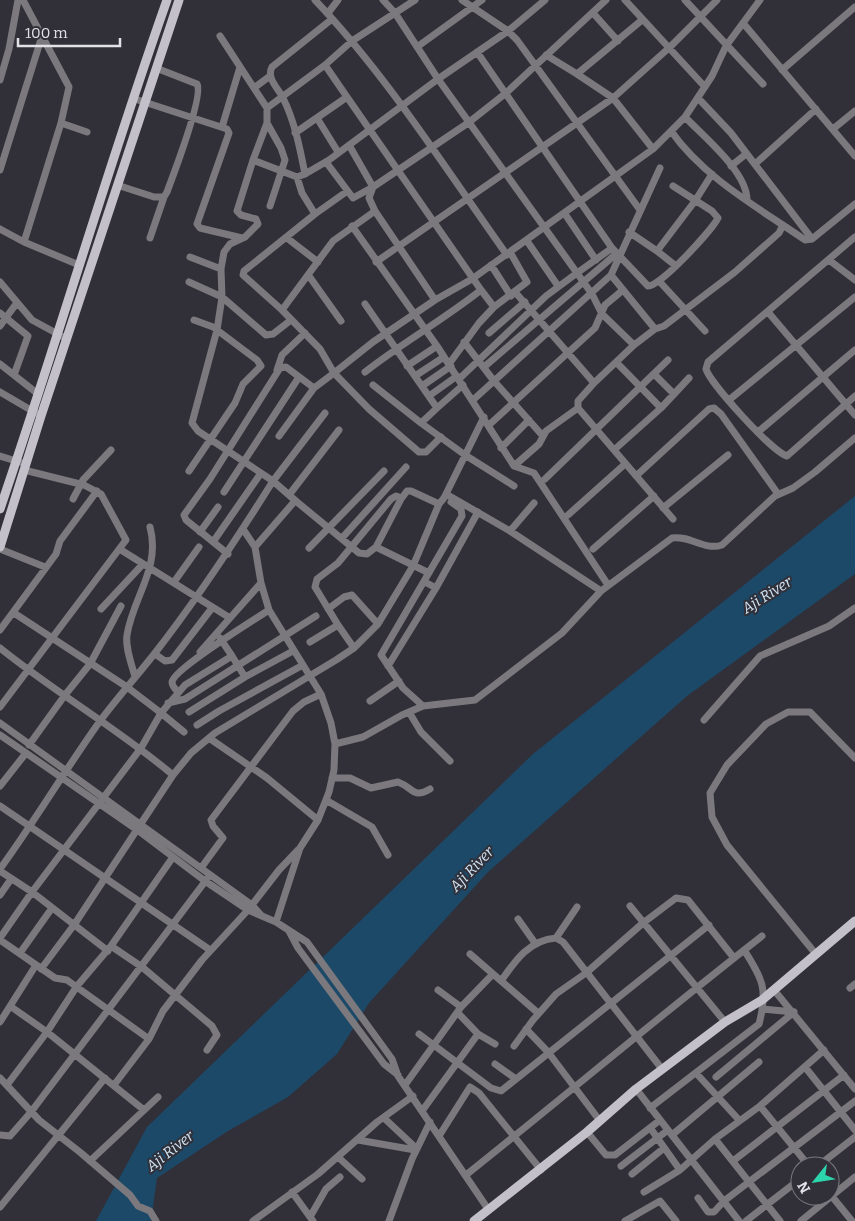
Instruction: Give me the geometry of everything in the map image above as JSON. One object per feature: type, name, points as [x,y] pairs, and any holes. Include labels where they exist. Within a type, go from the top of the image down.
[{"type":"main road","points":[[0,507],[58,334],[113,158],[167,0]]},
{"type":"main road","points":[[0,548],[41,416],[179,0]]},
{"type":"main road","points":[[158,26],[168,30]]},
{"type":"main road","points":[[474,1221],[587,1132],[636,1088],[725,1022],[762,1005],[774,990],[815,953],[855,921]]},
{"type":"street","points":[[0,80],[9,49],[18,0]]},
{"type":"street","points":[[24,0],[70,87],[61,123],[24,242]]},
{"type":"street","points":[[315,0],[352,41],[402,105],[467,199],[527,279],[525,285],[494,307],[464,342],[450,365],[422,386]]},
{"type":"street","points":[[254,88],[270,76],[272,67],[330,16],[338,0]]},
{"type":"street","points":[[383,0],[395,13],[468,123],[583,281],[602,314],[634,346]]},
{"type":"street","points":[[267,108],[325,66],[352,41],[415,0]]},
{"type":"street","points":[[462,0],[508,30],[537,65],[614,176],[640,210]]},
{"type":"street","points":[[417,47],[482,0]]},
{"type":"street","points":[[253,160],[297,177],[305,174],[326,162],[402,105],[508,30],[545,0]]},
{"type":"street","points":[[326,162],[346,192],[353,198],[373,187],[431,146],[468,123],[506,93],[606,0]]},
{"type":"street","points":[[625,0],[705,87]]},
{"type":"street","points":[[684,0],[763,84]]},
{"type":"street","points":[[376,262],[613,98],[670,48],[717,0]]},
{"type":"street","points":[[279,436],[314,388],[386,334],[435,300],[491,266],[565,214],[579,200],[653,149],[686,117],[705,87],[726,46],[760,0]]},
{"type":"street","points":[[782,70],[855,7]]},
{"type":"street","points":[[593,12],[618,41]]},
{"type":"street","points":[[577,74],[642,20]]},
{"type":"street","points":[[743,23],[855,156]]},
{"type":"street","points":[[0,170],[42,36]]},
{"type":"street","points":[[220,36],[267,108],[267,123],[237,211],[241,215],[256,219],[258,224],[242,238],[226,248],[221,269],[222,297],[217,330],[192,423],[273,481],[363,555],[376,547],[401,498],[407,492],[411,491],[439,504]]},
{"type":"street","points":[[476,52],[506,93],[541,148],[616,253],[648,286],[659,281],[676,266],[718,218],[712,211],[673,186]]},
{"type":"street","points":[[546,55],[613,98],[653,149]]},
{"type":"street","points":[[325,66],[398,169],[472,279],[494,307]]},
{"type":"street","points":[[222,127],[240,67]]},
{"type":"street","points":[[150,238],[200,92],[197,84],[156,68]]},
{"type":"street","points":[[270,76],[283,97],[295,133],[305,174]]},
{"type":"street","points":[[295,133],[347,97]]},
{"type":"street","points":[[698,98],[731,133],[812,239]]},
{"type":"street","points":[[134,99],[227,129],[229,133],[197,224],[200,228],[242,238]]},
{"type":"street","points":[[755,164],[816,109]]},
{"type":"street","points":[[833,129],[855,111]]},
{"type":"street","points":[[686,117],[731,166],[746,187],[747,199]]},
{"type":"street","points":[[317,118],[338,152]]},
{"type":"street","points":[[61,123],[87,132]]},
{"type":"street","points":[[267,123],[285,157],[270,206]]},
{"type":"street","points":[[671,131],[688,154],[712,174],[805,240],[812,239],[855,204]]},
{"type":"street","points":[[349,145],[373,187],[369,198],[375,211],[397,247],[435,300]]},
{"type":"street","points":[[731,166],[746,154]]},
{"type":"street","points":[[484,367],[616,253],[629,232],[660,168]]},
{"type":"street","points":[[657,251],[695,201],[712,174]]},
{"type":"street","points":[[297,177],[302,193],[315,214]]},
{"type":"street","points":[[117,184],[154,197],[164,197]]},
{"type":"street","points":[[346,192],[315,214],[244,271],[243,275],[282,310],[320,349],[334,373],[368,409],[419,452],[426,452],[441,437]]},
{"type":"street","points":[[282,310],[309,276],[332,242],[375,211]]},
{"type":"street","points":[[565,214],[596,260]]},
{"type":"street","points":[[673,519],[578,408],[578,401],[594,383],[634,346],[655,329],[664,326],[685,308],[735,272],[779,233],[783,225]]},
{"type":"street","points":[[352,226],[450,365],[484,417],[501,448],[514,466],[534,473],[608,585]]},
{"type":"street","points":[[0,229],[24,242],[79,265]]},
{"type":"street","points":[[629,232],[676,266]]},
{"type":"street","points":[[855,237],[707,365],[706,369],[710,379],[758,432],[779,452],[787,456],[855,396]]},
{"type":"street","points":[[287,238],[318,262]]},
{"type":"street","points":[[527,241],[558,286]]},
{"type":"street","points":[[421,423],[479,361],[558,286],[596,260],[616,253]]},
{"type":"street","points":[[473,400],[611,275],[616,253]]},
{"type":"street","points":[[190,257],[221,269]]},
{"type":"street","points":[[829,260],[855,280]]},
{"type":"street","points":[[491,266],[513,294],[525,302],[594,383]]},
{"type":"street","points":[[611,275],[655,329]]},
{"type":"street","points":[[309,276],[341,321]]},
{"type":"street","points":[[659,281],[705,331]]},
{"type":"street","points":[[0,282],[16,304],[32,320],[67,339]]},
{"type":"street","points":[[189,282],[222,297],[266,336],[273,334],[291,320]]},
{"type":"street","points":[[365,372],[396,348],[481,290]]},
{"type":"street","points":[[488,425],[595,328],[606,305],[623,290]]},
{"type":"street","points":[[730,400],[855,297]]},
{"type":"street","points":[[489,333],[525,302]]},
{"type":"street","points":[[0,326],[3,316],[16,304]]},
{"type":"street","points":[[365,304],[437,408]]},
{"type":"street","points":[[768,312],[855,415]]},
{"type":"street","points":[[3,316],[28,336],[14,375]]},
{"type":"street","points":[[189,471],[212,439],[243,384],[261,366],[257,360],[217,330],[194,320]]},
{"type":"street","points":[[276,373],[282,355],[305,334]]},
{"type":"street","points":[[464,342],[494,381],[542,435]]},
{"type":"street","points":[[407,366],[437,346]]},
{"type":"street","points":[[758,432],[855,350]]},
{"type":"street","points":[[415,376],[444,357]]},
{"type":"street","points":[[545,479],[668,360]]},
{"type":"street","points":[[617,363],[661,408]]},
{"type":"street","points":[[0,364],[38,394]]},
{"type":"street","points":[[228,554],[186,520],[184,515],[280,368],[286,367],[314,388]]},
{"type":"street","points":[[654,374],[674,394]]},
{"type":"street","points":[[224,492],[243,460],[299,377]]},
{"type":"street","points":[[614,450],[661,408],[689,378]]},
{"type":"street","points":[[429,396],[460,380]]},
{"type":"street","points":[[373,385],[465,455],[514,486]]},
{"type":"street","points":[[0,392],[41,416]]},
{"type":"street","points":[[514,466],[536,447],[542,435],[578,408]]},
{"type":"street","points":[[636,476],[709,409],[714,408],[721,414],[778,494]]},
{"type":"street","points":[[206,1050],[217,1035],[215,1030],[176,994],[142,967],[74,925],[0,870],[30,827],[63,773],[101,720],[155,654],[228,554],[273,481],[326,413]]},
{"type":"street","points":[[0,1022],[39,967],[74,925],[173,775],[191,753],[209,738],[354,648],[378,624],[413,566],[439,504],[453,481],[484,417]]},
{"type":"street","points":[[501,448],[529,420]]},
{"type":"street","points":[[289,495],[339,430]]},
{"type":"street","points":[[335,744],[363,737],[423,706],[471,701],[479,698],[562,633],[608,585],[672,538],[682,538],[715,548],[722,545],[778,494],[792,488],[814,472],[855,438]]},
{"type":"street","points":[[73,499],[80,484],[110,450]]},
{"type":"street","points":[[663,508],[728,455]]},
{"type":"street","points":[[0,456],[16,461],[25,467],[80,484],[97,492],[104,498],[125,537],[125,543],[120,550],[0,707]]},
{"type":"street","points":[[568,514],[626,464]]},
{"type":"street","points":[[342,538],[406,467]]},
{"type":"street","points":[[309,548],[384,471]]},
{"type":"street","points":[[213,542],[261,473]]},
{"type":"street","points":[[0,630],[56,554],[60,541],[97,492]]},
{"type":"street","points":[[354,648],[328,609],[315,582],[338,563],[391,499],[396,496],[401,498]]},
{"type":"street","points":[[445,496],[478,512],[510,531],[601,591]]},
{"type":"street","points":[[423,706],[409,695],[388,666],[382,652],[425,582],[463,512],[445,496]]},
{"type":"street","points":[[593,550],[654,496]]},
{"type":"street","points":[[255,547],[294,502],[297,502]]},
{"type":"street","points":[[510,531],[534,503]]},
{"type":"street","points":[[200,532],[218,507]]},
{"type":"street","points":[[388,666],[436,588],[478,512]]},
{"type":"street","points":[[135,677],[126,636],[130,616],[151,569],[150,527]]},
{"type":"street","points":[[114,1085],[149,1039],[163,1011],[210,950],[250,907],[279,870],[300,848],[318,820],[332,778],[335,744],[331,723],[321,694],[269,610],[261,583],[255,547],[243,529]]},
{"type":"street","points":[[174,582],[199,547]]},
{"type":"street","points":[[376,547],[429,573]]},
{"type":"street","points":[[0,548],[45,567]]},
{"type":"street","points":[[120,550],[230,618]]},
{"type":"street","points":[[101,608],[143,564]]},
{"type":"street","points":[[425,582],[436,588]]},
{"type":"street","points":[[178,692],[172,682],[173,680],[195,658],[261,583]]},
{"type":"street","points":[[328,609],[344,597],[352,595],[378,624]]},
{"type":"street","points":[[29,745],[90,664],[121,606]]},
{"type":"street","points":[[155,654],[165,661],[172,660],[212,608]]},
{"type":"street","points":[[704,720],[760,656],[829,626],[855,608]]},
{"type":"street","points":[[195,658],[269,610]]},
{"type":"street","points":[[14,612],[127,687],[184,732]]},
{"type":"street","points":[[168,703],[185,699],[316,616]]},
{"type":"street","points":[[310,642],[338,625]]},
{"type":"street","points":[[217,633],[245,677]]},
{"type":"street","points":[[0,648],[28,670],[141,748],[173,775]]},
{"type":"street","points":[[189,712],[245,677],[293,651]]},
{"type":"street","points":[[149,1039],[110,1008],[68,980],[55,978],[0,939],[32,892],[141,748],[168,703],[185,685],[232,656]]},
{"type":"street","points":[[197,725],[219,710],[303,665]]},
{"type":"street","points":[[370,700],[399,681]]},
{"type":"street","points":[[201,868],[223,838],[212,826],[211,820],[293,712],[304,702],[321,694]]},
{"type":"street","points":[[409,712],[421,732],[450,761]]},
{"type":"street","points":[[815,953],[728,845],[712,817],[710,793],[727,765],[755,734],[773,719],[788,712],[810,712],[855,758]]},
{"type":"street","points":[[0,724],[102,801],[201,868],[208,878]]},
{"type":"street","points":[[0,735],[26,753],[63,773]]},
{"type":"street","points":[[209,738],[252,768],[318,820]]},
{"type":"street","points":[[0,786],[26,753]]},
{"type":"street","points":[[332,778],[350,778],[372,788],[398,782],[421,794],[430,789]]},
{"type":"street","points":[[326,800],[372,827],[388,855]]},
{"type":"street","points":[[0,806],[210,950]]},
{"type":"street","points":[[139,827],[173,857],[208,878],[261,915],[289,929],[307,942],[392,1060],[398,1076]]},
{"type":"street","points":[[276,922],[300,848]]},
{"type":"street","points":[[7,1085],[47,1032],[77,986],[110,948],[173,857]]},
{"type":"street","points":[[0,1135],[10,1136],[31,1112],[142,967],[172,923],[208,878]]},
{"type":"street","points":[[0,894],[11,879]]},
{"type":"street","points":[[514,1046],[538,1013],[564,988],[586,973],[643,923],[676,898],[688,900],[734,958]]},
{"type":"street","points":[[630,906],[725,1022]]},
{"type":"street","points":[[500,981],[519,956],[535,943],[556,938],[577,907]]},
{"type":"street","points":[[20,954],[52,908]]},
{"type":"street","points":[[518,919],[535,943]]},
{"type":"street","points":[[419,1034],[496,1091],[506,1088],[610,1002],[672,957],[709,925]]},
{"type":"street","points":[[289,929],[298,948],[384,1064],[405,1085],[488,1209]]},
{"type":"street","points":[[466,1175],[636,1038],[696,987],[762,936]]},
{"type":"street","points":[[556,938],[563,942],[662,1069]]},
{"type":"street","points":[[650,1108],[759,1024],[764,987],[762,979],[744,950]]},
{"type":"street","points":[[470,954],[538,1013]]},
{"type":"street","points":[[405,1085],[460,1010],[493,974]]},
{"type":"street","points":[[438,990],[460,1010],[478,1034],[495,1044]]},
{"type":"street","points":[[774,990],[794,1012],[855,1089]]},
{"type":"street","points":[[762,1005],[794,1012]]},
{"type":"street","points":[[10,1006],[47,1032],[144,1110]]},
{"type":"street","points":[[716,1077],[794,1012]]},
{"type":"street","points":[[526,1029],[548,1052],[600,1121]]},
{"type":"street","points":[[422,1111],[456,1061],[478,1034]]},
{"type":"street","points":[[644,1192],[680,1170],[715,1139],[760,1106],[824,1050]]},
{"type":"street","points":[[621,1166],[657,1138],[670,1132],[759,1062]]},
{"type":"street","points":[[495,1064],[516,1079]]},
{"type":"street","points":[[805,1067],[855,1130]]},
{"type":"street","points":[[696,1073],[739,1120]]},
{"type":"street","points":[[733,1161],[844,1075]]},
{"type":"street","points":[[439,1136],[477,1076]]},
{"type":"street","points":[[0,1078],[31,1112],[130,1195],[138,1206],[150,1212],[156,1221]]},
{"type":"street","points":[[0,1207],[105,1078]]},
{"type":"street","points":[[470,1087],[479,1093],[540,1170]]},
{"type":"street","points":[[636,1088],[739,1221]]},
{"type":"street","points":[[253,1221],[338,1157],[412,1096]]},
{"type":"street","points":[[90,1161],[158,1097]]},
{"type":"street","points":[[698,1198],[710,1214],[724,1201],[855,1101]]},
{"type":"street","points":[[760,1106],[800,1156]]},
{"type":"street","points":[[384,1118],[416,1149]]},
{"type":"street","points":[[587,1132],[606,1155],[610,1157],[651,1129],[660,1120]]},
{"type":"street","points":[[389,1221],[416,1149],[430,1122]]},
{"type":"street","points":[[651,1129],[680,1170]]},
{"type":"street","points":[[831,1156],[855,1137]]},
{"type":"street","points":[[715,1139],[780,1221]]},
{"type":"street","points":[[358,1140],[416,1149]]},
{"type":"street","points":[[632,1174],[664,1148]]},
{"type":"street","points":[[338,1157],[362,1180]]},
{"type":"street","points":[[292,1192],[311,1219],[326,1189],[340,1177]]},
{"type":"street","points":[[840,1188],[855,1177]]},
{"type":"street","points":[[746,1221],[790,1187]]},
{"type":"street","points":[[625,1221],[635,1218],[660,1201],[676,1221]]},
{"type":"street","points":[[801,1221],[818,1206]]},
{"type":"street","points":[[840,1206],[852,1221]]},
{"type":"water","name":"Aji River","points":[[855,496],[855,574],[687,696],[488,872],[369,1003],[337,1054],[288,1097],[228,1131],[157,1178],[151,1221],[96,1221],[147,1127],[533,754]]}]
